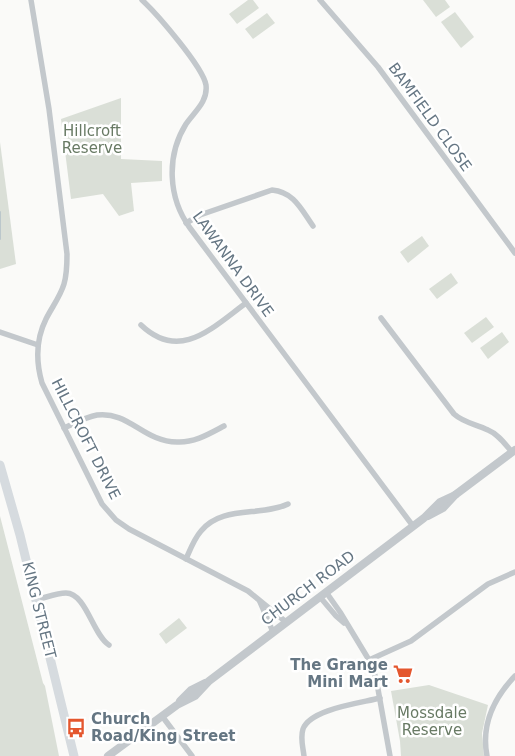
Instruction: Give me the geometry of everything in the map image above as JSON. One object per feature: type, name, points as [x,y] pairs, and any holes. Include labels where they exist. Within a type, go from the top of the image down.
[{"type":"main road","name":"KING STREET","points":[[0,465],[14,513],[74,756]]},
{"type":"street","name":"HILLCROFT DRIVE","points":[[31,0],[49,109],[67,254],[64,284],[45,322],[38,345],[38,362],[42,383],[102,504],[109,512],[129,529],[248,591],[286,622]]},
{"type":"street","name":"LAWANNA DRIVE","points":[[142,0],[162,21],[200,71],[206,84],[202,104],[183,130],[176,145],[173,159],[173,190],[176,202],[186,223],[413,526]]},
{"type":"street","name":"BAMFIELD CLOSE","points":[[320,0],[378,67],[515,253]]},
{"type":"street","points":[[186,223],[200,215],[272,190],[281,191],[294,199],[313,226]]},
{"type":"street","points":[[141,325],[148,332],[163,340],[184,342],[204,334],[246,303]]},
{"type":"street","points":[[381,318],[454,414],[464,421],[496,434],[513,451]]},
{"type":"street","points":[[0,332],[38,345]]},
{"type":"street","points":[[64,428],[91,417],[109,415],[126,420],[157,440],[177,442],[195,440],[224,426]]},
{"type":"street","name":"CHURCH ROAD","points":[[108,756],[177,705],[195,696],[209,681],[413,526],[439,511],[455,495],[513,451]]},
{"type":"street","points":[[186,559],[201,531],[215,520],[228,515],[276,510],[288,504]]},
{"type":"street","points":[[369,660],[411,641],[488,584],[515,572]]},
{"type":"street","points":[[35,600],[65,593],[75,596],[82,604],[100,637],[109,645]]},
{"type":"street","points":[[323,594],[340,612],[369,660],[376,678],[390,756]]},
{"type":"street","points":[[260,600],[274,632]]},
{"type":"street","points":[[487,756],[485,733],[488,719],[496,701],[515,676]]},
{"type":"street","points":[[304,756],[301,739],[304,728],[309,721],[328,710],[380,698]]},
{"type":"street","points":[[162,716],[192,756]]},
{"type":"green space","points":[[248,0],[253,0],[259,8],[237,24],[229,14]]},
{"type":"green space","points":[[423,0],[445,0],[450,7],[436,17]]},
{"type":"green space","points":[[455,12],[474,37],[461,48],[441,22]]},
{"type":"green space","points":[[267,13],[275,23],[253,39],[245,29]]},
{"type":"green space","name":"Hillcroft Reserve","points":[[121,98],[121,159],[162,161],[162,181],[131,183],[134,211],[119,216],[103,194],[71,199],[61,119]]},
{"type":"green space","points":[[0,142],[16,264],[0,269]]},
{"type":"green space","points":[[422,236],[429,246],[408,263],[400,252]]},
{"type":"green space","points":[[451,273],[458,283],[437,299],[429,289]]},
{"type":"green space","points":[[486,317],[494,327],[472,343],[464,333]]},
{"type":"green space","points":[[502,332],[509,342],[488,359],[480,348]]},
{"type":"green space","points":[[0,516],[45,686],[59,756],[0,756]]},
{"type":"green space","points":[[179,618],[187,628],[166,644],[159,634]]},
{"type":"green space","name":"Mossdale Reserve","points":[[429,685],[488,705],[482,733],[484,756],[401,756],[391,691]]},
{"type":"waterway","points":[[0,212],[0,239]]},
{"type":"place","name":"The Grange Mini Mart","points":[[403,674]]},
{"type":"place","name":"Church Road/King Street","points":[[76,728]]}]
